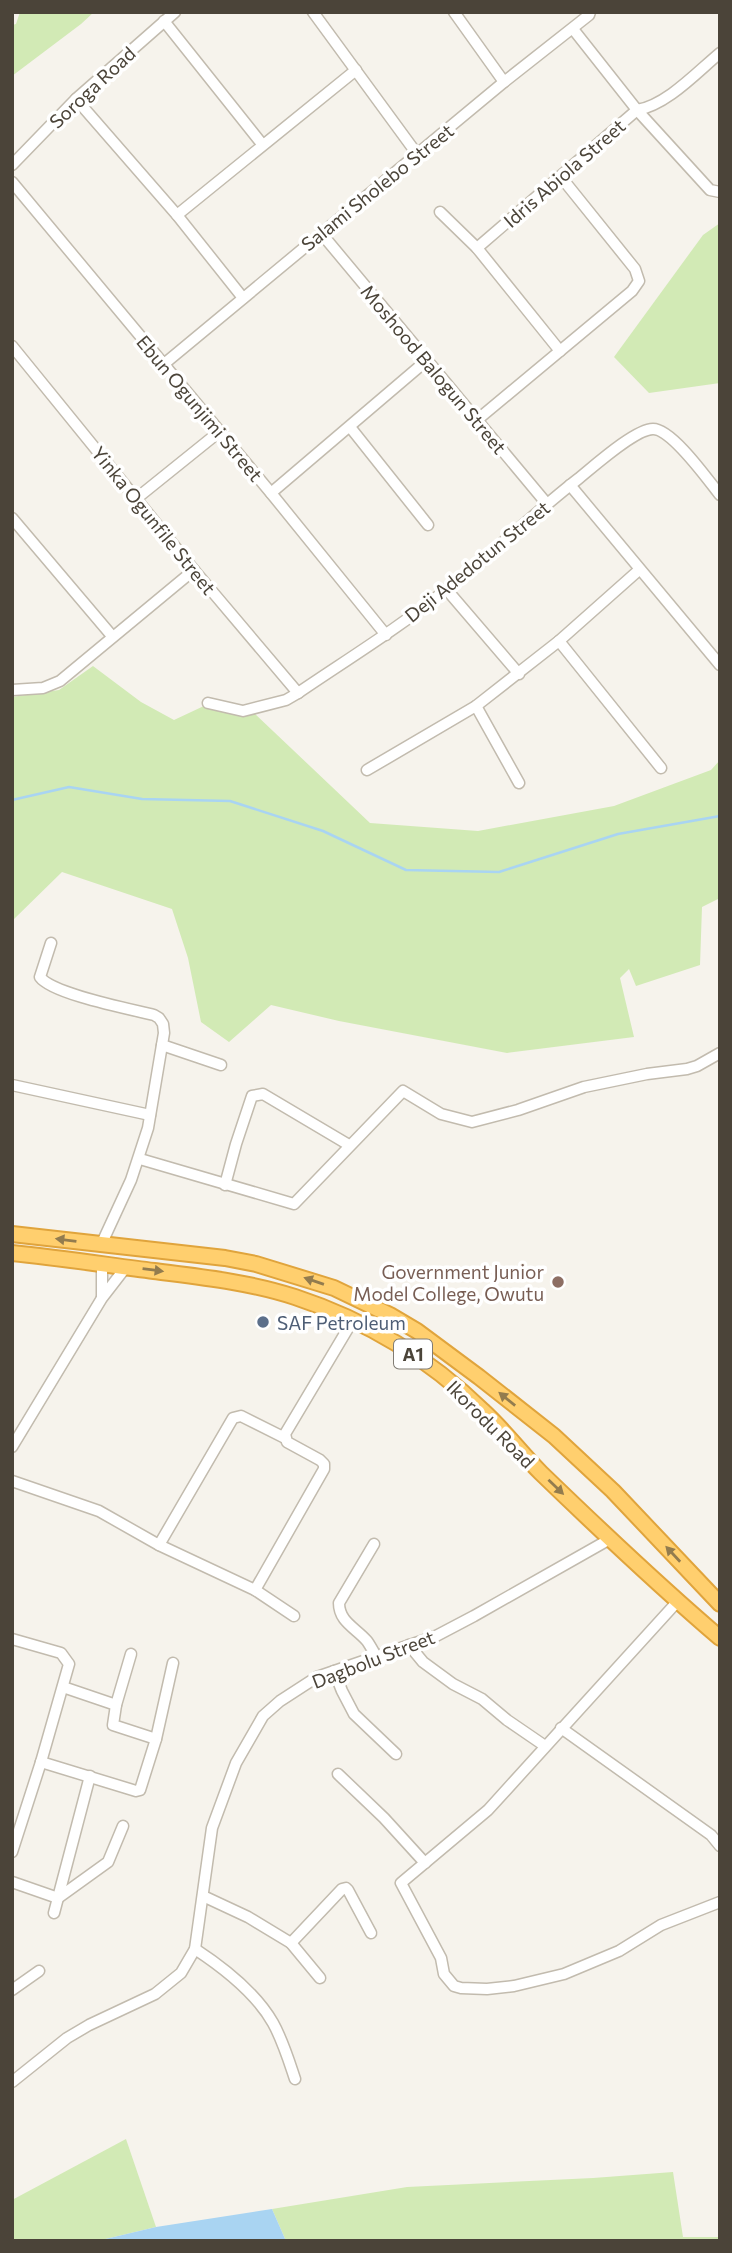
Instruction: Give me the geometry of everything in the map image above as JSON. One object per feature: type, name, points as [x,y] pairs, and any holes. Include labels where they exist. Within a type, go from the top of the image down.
[{"type":"highway","name":"Ikorodu Road","points":[[12,1234],[225,1258],[256,1264],[334,1288],[390,1315],[445,1351],[554,1436],[613,1491],[720,1604]]},
{"type":"highway","name":"Ikorodu Road","points":[[12,1253],[262,1288],[292,1296],[353,1320],[399,1345],[458,1388],[610,1539],[720,1638]]},
{"type":"street","name":"Soroga Road","points":[[12,165],[76,99],[175,12]]},
{"type":"street","points":[[313,12],[418,154]]},
{"type":"street","points":[[454,12],[504,82]]},
{"type":"street","name":"Salami Sholebo Street","points":[[164,364],[504,82],[573,29],[590,12]]},
{"type":"street","points":[[164,21],[262,144]]},
{"type":"street","points":[[573,29],[637,110],[710,190],[720,192]]},
{"type":"street","name":"Idris Abiola Street","points":[[477,248],[637,110],[648,108],[662,100],[720,53]]},
{"type":"street","points":[[177,215],[356,69]]},
{"type":"street","points":[[76,99],[177,215],[243,298]]},
{"type":"street","points":[[477,248],[637,110]]},
{"type":"street","points":[[477,420],[632,291],[639,281],[635,269],[561,177]]},
{"type":"street","name":"Ebun Ogunjimi Street","points":[[12,183],[386,635]]},
{"type":"street","points":[[440,212],[477,248],[560,351]]},
{"type":"street","name":"Moshood Balogun Street","points":[[321,233],[547,504]]},
{"type":"street","name":"Yinka Ogunfile Street","points":[[12,346],[194,570],[298,692]]},
{"type":"street","points":[[271,493],[426,361]]},
{"type":"street","points":[[349,427],[428,525]]},
{"type":"street","name":"Deji Adedotun Street","points":[[208,703],[243,711],[286,700],[386,635],[447,590],[569,485],[644,431],[660,431],[681,446],[720,495]]},
{"type":"street","points":[[137,498],[219,432]]},
{"type":"street","points":[[569,485],[720,665]]},
{"type":"street","points":[[12,518],[113,636]]},
{"type":"street","points":[[12,690],[51,686],[194,570]]},
{"type":"street","points":[[367,770],[476,706],[559,641],[639,570]]},
{"type":"street","points":[[447,590],[519,674]]},
{"type":"street","points":[[559,641],[661,768]]},
{"type":"street","points":[[476,706],[519,783]]},
{"type":"street","points":[[51,943],[41,981],[74,994],[154,1015],[163,1024],[150,1115],[139,1159],[101,1245]]},
{"type":"street","points":[[162,1045],[221,1065]]},
{"type":"street","points":[[139,1159],[294,1204],[403,1091],[441,1114],[472,1122],[519,1110],[584,1087],[687,1069],[720,1053]]},
{"type":"street","points":[[12,1085],[150,1115]]},
{"type":"street","points":[[225,1185],[236,1144],[256,1094],[263,1094],[349,1145]]},
{"type":"street","points":[[102,1264],[102,1298]]},
{"type":"street","points":[[12,1447],[102,1298],[126,1267]]},
{"type":"street","points":[[285,1438],[353,1320]]},
{"type":"street","points":[[159,1545],[233,1419],[241,1416],[285,1438],[287,1442],[324,1464],[324,1469],[255,1590]]},
{"type":"street","points":[[12,1481],[99,1511],[159,1545],[255,1590],[294,1616]]},
{"type":"street","name":"Dagbolu Street","points":[[12,2082],[67,2038],[164,1989],[181,1973],[195,1949],[212,1828],[236,1763],[263,1716],[280,1701],[317,1677],[436,1636],[610,1539]]},
{"type":"street","points":[[374,1544],[339,1603],[339,1611],[342,1618],[367,1641],[376,1656]]},
{"type":"street","points":[[677,1602],[488,1810],[401,1882],[441,1958],[444,1974],[454,1986],[461,1989],[514,1986],[564,1973],[619,1951],[661,1925],[720,1902]]},
{"type":"street","points":[[12,1651],[14,1639],[61,1653],[69,1664],[13,1848]]},
{"type":"street","points":[[409,1645],[423,1662],[453,1684],[482,1699],[507,1720],[545,1745]]},
{"type":"street","points":[[131,1654],[113,1725],[156,1739]]},
{"type":"street","points":[[41,1762],[140,1790],[156,1739],[173,1664]]},
{"type":"street","points":[[334,1671],[354,1714],[396,1754]]},
{"type":"street","points":[[63,1687],[116,1705]]},
{"type":"street","points":[[561,1728],[711,1835],[720,1846]]},
{"type":"street","points":[[338,1774],[384,1818],[425,1863]]},
{"type":"street","points":[[54,1913],[90,1776]]},
{"type":"street","points":[[58,1898],[108,1862],[123,1826]]},
{"type":"street","points":[[12,1882],[58,1898]]},
{"type":"street","points":[[290,1942],[346,1888],[371,1933]]},
{"type":"street","points":[[203,1896],[248,1917],[290,1942],[320,1978]]},
{"type":"street","points":[[195,1949],[223,1969],[261,2006],[279,2034],[295,2079]]},
{"type":"street","points":[[12,1990],[39,1970]]},
{"type":"green space","points":[[20,12],[94,12],[12,76],[12,25],[16,24]]},
{"type":"green space","points":[[720,223],[720,383],[649,393],[614,357],[703,235]]},
{"type":"green space","points":[[93,666],[141,702],[174,720],[206,705],[253,712],[370,823],[478,831],[614,806],[711,770],[720,760],[720,898],[702,907],[700,965],[636,986],[629,969],[620,978],[634,1037],[507,1053],[339,1021],[271,1005],[229,1042],[201,1022],[188,958],[172,909],[62,872],[12,921],[12,697],[59,690]]},
{"type":"green space","points":[[126,2139],[156,2227],[97,2241],[12,2241],[12,2200]]},
{"type":"green space","points":[[673,2172],[683,2237],[720,2237],[720,2241],[286,2241],[272,2209],[407,2187]]},
{"type":"water","points":[[272,2209],[286,2241],[97,2241],[156,2227]]},
{"type":"waterway","points":[[12,800],[69,787],[142,799],[230,801],[323,831],[406,870],[499,872],[618,834],[720,816]]},
{"type":"place","name":"Government Junior Model College, Owutu","points":[[558,1282]]},
{"type":"place","name":"SAF Petroleum","points":[[263,1322]]}]
